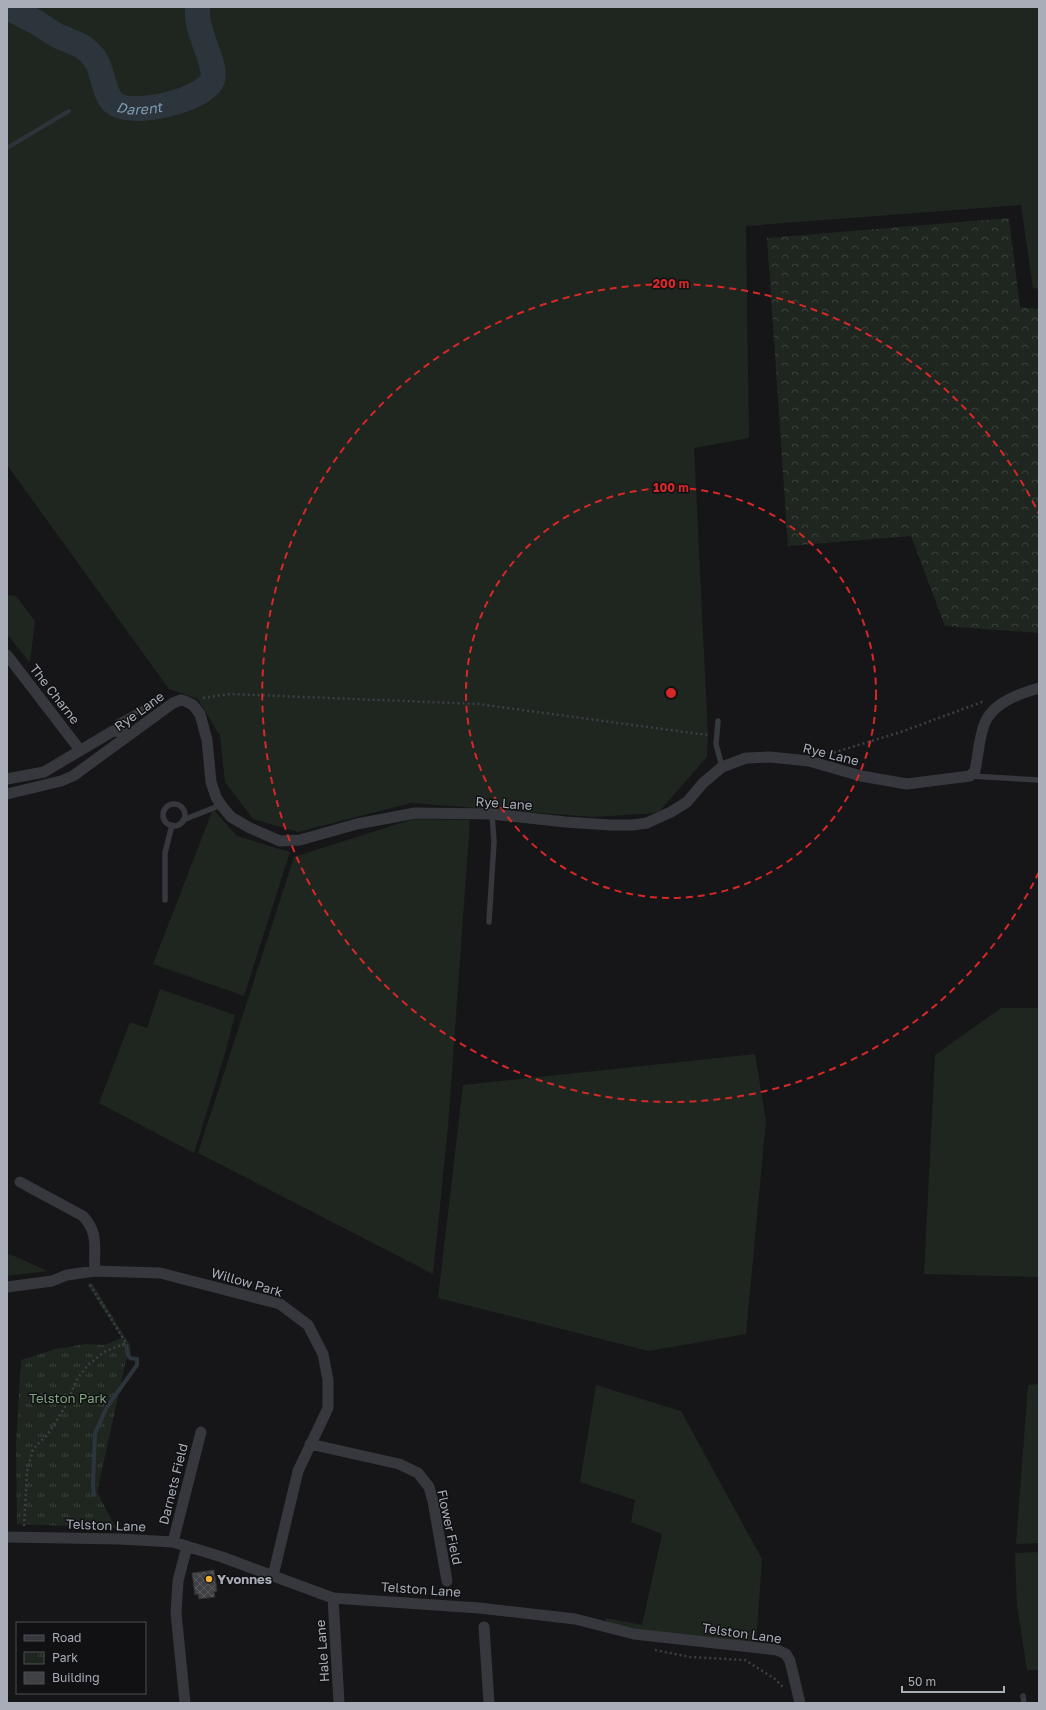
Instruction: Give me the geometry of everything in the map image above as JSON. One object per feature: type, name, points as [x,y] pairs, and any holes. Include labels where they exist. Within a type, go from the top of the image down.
[{"type":"street","name":"The Charne","points":[[7,655],[80,750]]},
{"type":"street","points":[[970,776],[975,771],[984,725],[991,714],[1000,704],[1039,688]]},
{"type":"street","name":"Rye Lane","points":[[7,794],[61,782],[73,776],[173,703],[181,700],[189,703],[197,709],[200,714],[206,731],[211,782],[214,793],[221,805],[231,816],[250,828],[280,841],[300,840],[357,824],[415,813],[492,814],[610,825],[633,825],[647,823],[671,812],[687,802],[703,784],[722,767],[746,758],[770,757],[809,761],[862,776],[907,784],[970,776]]},
{"type":"street","points":[[7,779],[44,772],[113,730],[129,735]]},
{"type":"street","points":[[20,1182],[83,1216],[89,1223],[95,1237],[95,1271]]},
{"type":"street","name":"Willow Park","points":[[7,1287],[52,1281],[82,1272],[160,1273],[280,1304],[308,1326],[322,1354],[328,1380],[328,1408],[298,1471],[273,1576]]},
{"type":"street","name":"Darnets Field","points":[[173,1542],[201,1432]]},
{"type":"street","name":"Flower Field","points":[[310,1444],[399,1464],[418,1473],[429,1488],[433,1501],[447,1581]]},
{"type":"street","name":"Telston Lane","points":[[7,1537],[120,1539],[173,1542],[222,1557],[333,1598],[516,1612],[575,1619],[634,1634],[777,1650],[786,1654],[790,1661],[799,1702]]},
{"type":"street","points":[[185,1703],[176,1613],[178,1581],[186,1546]]},
{"type":"street","name":"Hale Lane","points":[[333,1598],[339,1703]]},
{"type":"street","points":[[484,1627],[489,1703]]},
{"type":"lane","points":[[113,730],[118,722],[157,701]]},
{"type":"lane","points":[[718,721],[716,744],[722,767]]},
{"type":"lane","points":[[970,776],[1039,780]]},
{"type":"lane","points":[[183,820],[185,813],[178,805],[171,804],[165,809],[164,816],[166,822],[172,825],[178,824],[183,820],[221,805]]},
{"type":"lane","points":[[488,922],[494,842],[492,814]]},
{"type":"lane","points":[[165,900],[165,853],[172,825]]},
{"type":"lane","points":[[1023,1696],[1024,1703]]},
{"type":"path","points":[[189,703],[198,699],[230,694],[478,704],[708,735],[716,744]]},
{"type":"path","points":[[809,761],[901,732],[982,702],[1000,704]]},
{"type":"path","points":[[24,1537],[27,1472],[33,1449],[48,1434],[64,1407],[76,1381],[87,1366],[104,1352],[126,1343],[82,1272]]},
{"type":"path","points":[[649,1649],[690,1657],[745,1660],[775,1679],[799,1702]]},
{"type":"green space","points":[[7,7],[1039,7],[1039,289],[1033,288],[1021,205],[746,226],[749,438],[694,448],[708,735],[707,757],[658,813],[594,817],[411,803],[298,832],[253,819],[225,782],[220,736],[198,699],[169,689],[7,465]]},
{"type":"green space","points":[[1009,218],[1020,307],[1039,309],[1039,633],[945,626],[911,536],[788,546],[767,238]]},
{"type":"green space","points":[[7,595],[16,596],[35,621],[30,663],[7,634]]},
{"type":"green space","points":[[213,809],[237,836],[290,852],[244,996],[153,964]]},
{"type":"green space","points":[[413,819],[470,820],[448,1127],[433,1274],[198,1153],[294,857]]},
{"type":"green space","points":[[160,989],[235,1015],[224,1057],[194,1153],[99,1103],[130,1022],[147,1028]]},
{"type":"green space","points":[[1001,1008],[1039,1008],[1039,1277],[924,1274],[935,1055]]},
{"type":"green space","points":[[755,1054],[766,1121],[746,1334],[649,1351],[438,1298],[463,1085]]},
{"type":"green space","points":[[7,1253],[48,1271],[7,1276]]},
{"type":"green space","name":"Telston Park","points":[[92,1283],[130,1345],[131,1354],[126,1360],[97,1492],[116,1528],[17,1524],[16,1444],[21,1360],[56,1349],[86,1344],[104,1345],[122,1338],[87,1284]]},
{"type":"green space","points":[[1039,1384],[1039,1543],[1016,1544],[1028,1385]]},
{"type":"green space","points":[[596,1385],[681,1411],[762,1559],[756,1644],[605,1625],[606,1618],[642,1625],[662,1534],[631,1522],[635,1500],[580,1482]]},
{"type":"green space","points":[[1039,1552],[1039,1670],[1027,1670],[1017,1605],[1015,1553]]},
{"type":"building","points":[[214,1570],[217,1591],[214,1592],[215,1597],[199,1599],[198,1594],[195,1595],[192,1573]]},
{"type":"waterway","name":"Darent","points":[[7,7],[87,50],[98,64],[110,99],[114,103],[123,107],[136,109],[184,100],[208,86],[213,78],[211,63],[201,34],[197,15],[198,7]]},
{"type":"waterway","points":[[7,148],[69,111]]},
{"type":"waterway","points":[[94,1495],[95,1433],[107,1407],[137,1365],[137,1359],[130,1358],[127,1348]]},
{"type":"place","name":"Yvonnes","points":[[209,1579]]}]
